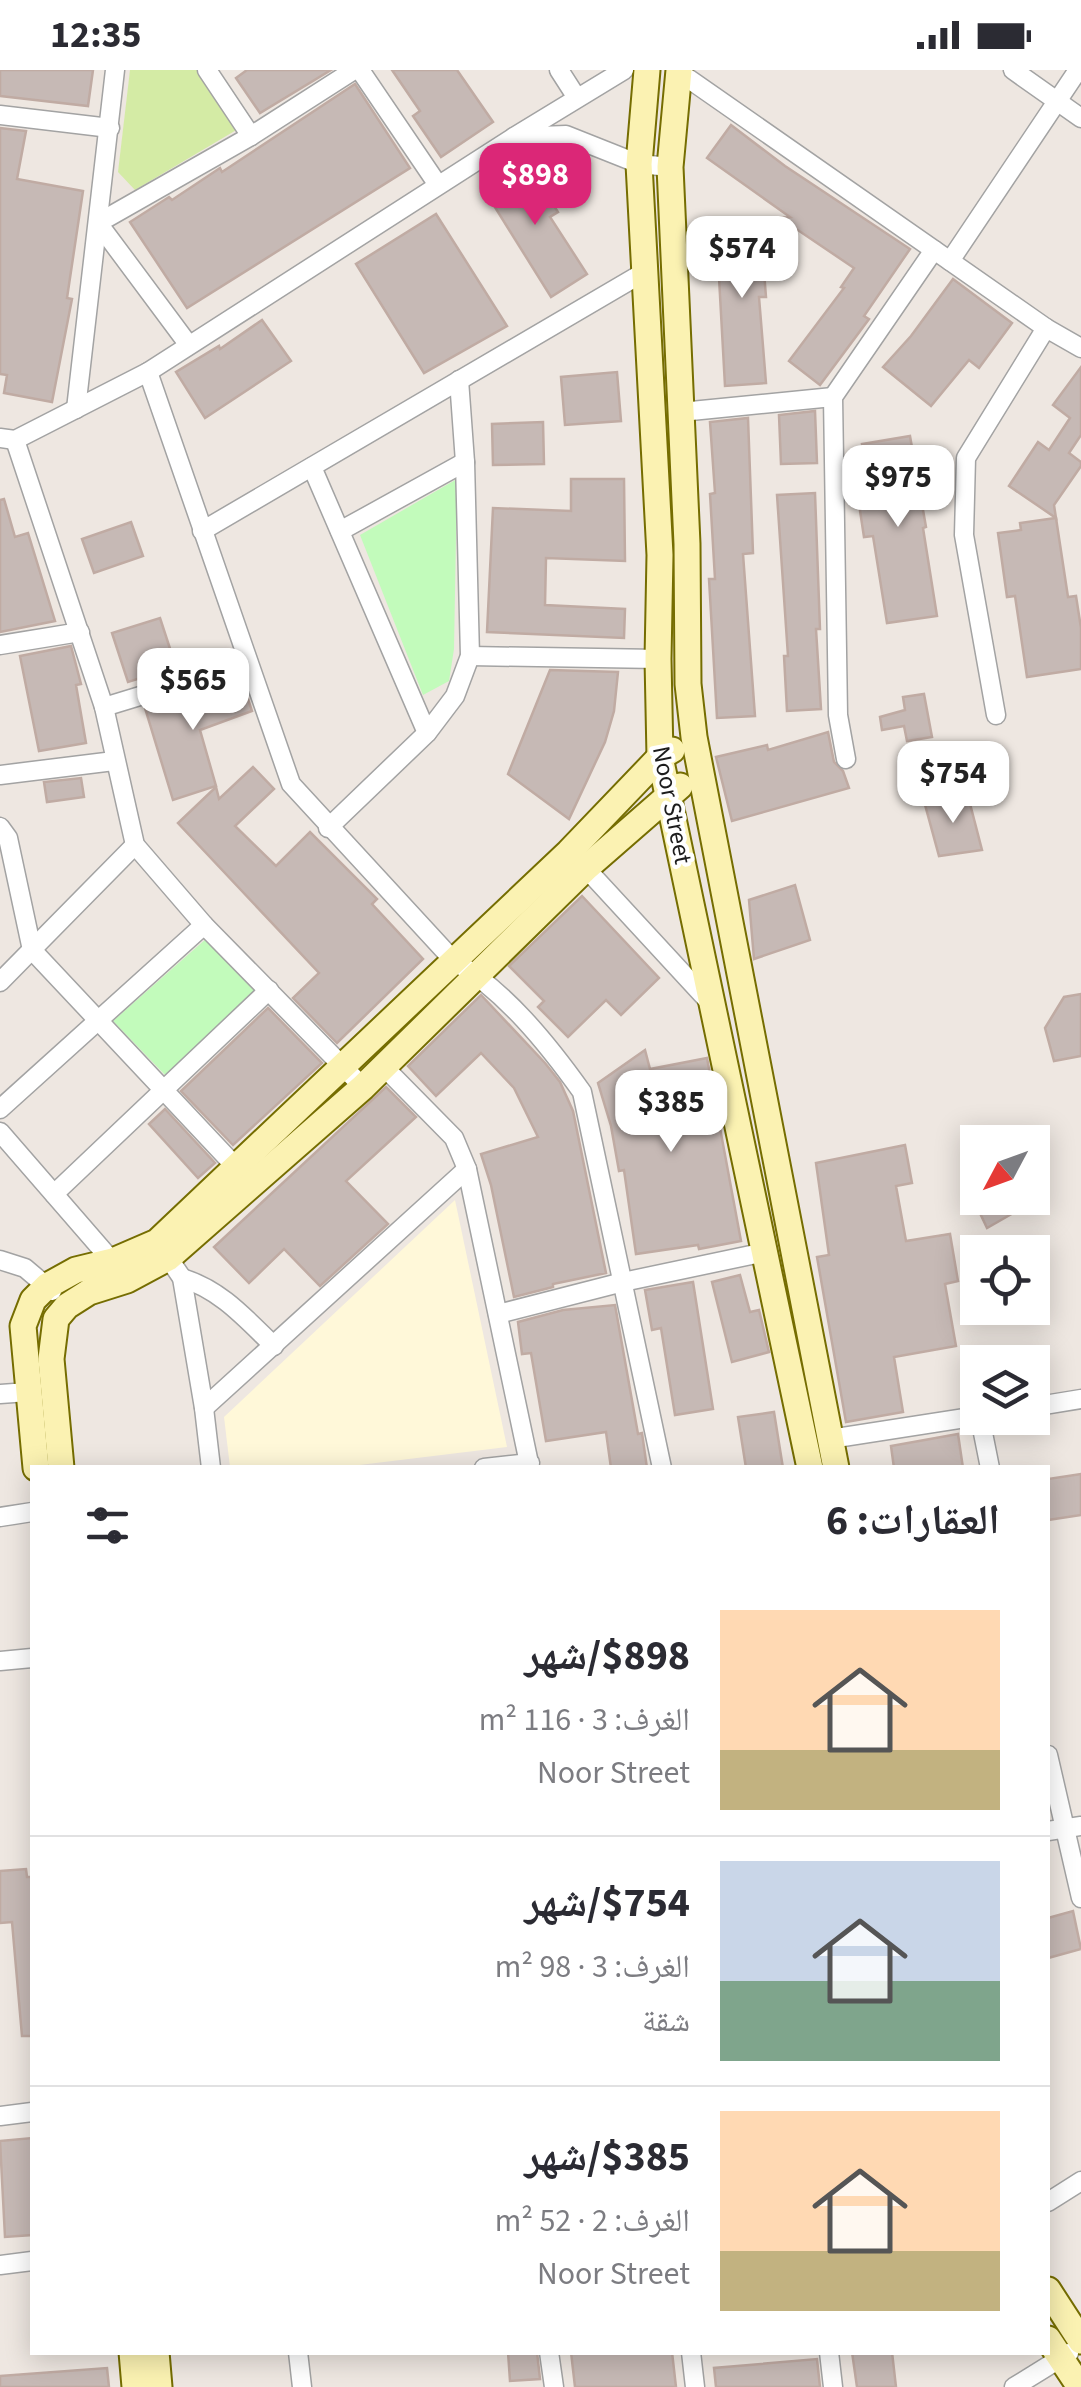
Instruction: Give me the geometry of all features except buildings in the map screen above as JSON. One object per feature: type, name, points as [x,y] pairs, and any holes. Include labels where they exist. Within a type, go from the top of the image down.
[{"type":"main road","name":"Noor Street","points":[[647,70],[639,164],[660,555],[660,757],[809,1465]]},
{"type":"main road","name":"Noor Street","points":[[679,71],[670,167],[688,684],[698,772],[835,1465]]},
{"type":"main road","points":[[36,1465],[23,1326],[33,1300],[47,1286],[76,1270],[120,1271],[169,1259],[363,1087],[479,976],[660,757],[694,737]]},
{"type":"main road","points":[[169,1259],[235,1166],[454,961],[578,860],[698,772]]},
{"type":"main road","points":[[61,1465],[51,1358],[56,1320],[67,1306],[120,1271]]},
{"type":"main road","points":[[1050,2296],[1080,2387]]},
{"type":"main road","points":[[132,2355],[135,2387]]},
{"type":"main road","points":[[156,2355],[160,2387]]},
{"type":"street","points":[[76,408],[115,70]]},
{"type":"street","points":[[207,70],[251,136]]},
{"type":"street","points":[[98,223],[357,70],[438,186]]},
{"type":"street","points":[[559,70],[576,98]]},
{"type":"street","points":[[363,1087],[204,925],[135,845],[104,707],[8,439],[148,372],[624,70]]},
{"type":"street","points":[[1013,70],[1081,118]]},
{"type":"street","points":[[950,262],[1078,70]]},
{"type":"street","points":[[679,71],[950,262],[1081,348]]},
{"type":"street","points":[[0,115],[110,128]]},
{"type":"street","points":[[514,137],[566,135],[639,164],[670,167]]},
{"type":"street","points":[[98,223],[188,344]]},
{"type":"street","points":[[846,759],[838,716],[834,397],[934,250]]},
{"type":"street","points":[[202,531],[646,272]]},
{"type":"street","points":[[996,715],[964,536],[966,458],[1046,328]]},
{"type":"street","points":[[148,372],[291,784],[454,961],[479,976],[556,1055],[582,1092],[661,1465]]},
{"type":"street","points":[[328,828],[427,733],[456,696],[470,656],[459,380]]},
{"type":"street","points":[[681,412],[834,397]]},
{"type":"street","points":[[340,531],[465,462]]},
{"type":"street","points":[[312,466],[427,733]]},
{"type":"street","points":[[0,645],[80,632]]},
{"type":"street","points":[[470,656],[658,659]]},
{"type":"street","points":[[104,707],[248,663]]},
{"type":"street","points":[[0,775],[114,761]]},
{"type":"street","points":[[0,826],[8,838],[32,950],[235,1166]]},
{"type":"street","points":[[0,982],[135,845]]},
{"type":"street","points":[[578,860],[714,1008]]},
{"type":"street","points":[[0,1109],[204,925]]},
{"type":"street","points":[[54,1194],[269,990]]},
{"type":"street","points":[[384,1067],[454,1138],[467,1169],[530,1465]]},
{"type":"street","points":[[0,1132],[120,1271]]},
{"type":"street","points":[[204,1408],[467,1169]]},
{"type":"street","points":[[498,1314],[765,1252]]},
{"type":"street","points":[[169,1259],[228,1300],[274,1346]]},
{"type":"street","points":[[169,1259],[204,1408],[211,1465]]},
{"type":"street","points":[[0,1260],[25,1268],[67,1306]]},
{"type":"street","points":[[0,1394],[28,1392]]},
{"type":"street","points":[[1050,1404],[1081,1399]]},
{"type":"street","points":[[830,1440],[960,1420]]},
{"type":"street","points":[[983,1435],[989,1465]]},
{"type":"street","points":[[0,1517],[30,1512]]},
{"type":"street","points":[[0,1661],[30,1658]]},
{"type":"street","points":[[1050,1763],[1081,1898]]},
{"type":"street","points":[[0,2116],[30,2112]]},
{"type":"street","points":[[1050,2201],[1081,2182]]},
{"type":"street","points":[[0,2265],[30,2261]]},
{"type":"street","points":[[1014,2387],[1067,2346]]},
{"type":"street","points":[[298,2355],[302,2387]]},
{"type":"street","points":[[550,2355],[554,2387]]},
{"type":"street","points":[[692,2355],[695,2387]]},
{"type":"street","points":[[829,2355],[834,2387]]},
{"type":"shaded area","points":[[455,1200],[507,1447],[359,1465],[230,1465],[224,1417]]},
{"type":"green space","points":[[130,70],[199,70],[238,129],[135,190],[118,172]]},
{"type":"green space","points":[[457,479],[454,649],[449,681],[423,695],[360,535]]},
{"type":"green space","points":[[207,938],[257,991],[166,1076],[113,1021]]}]
